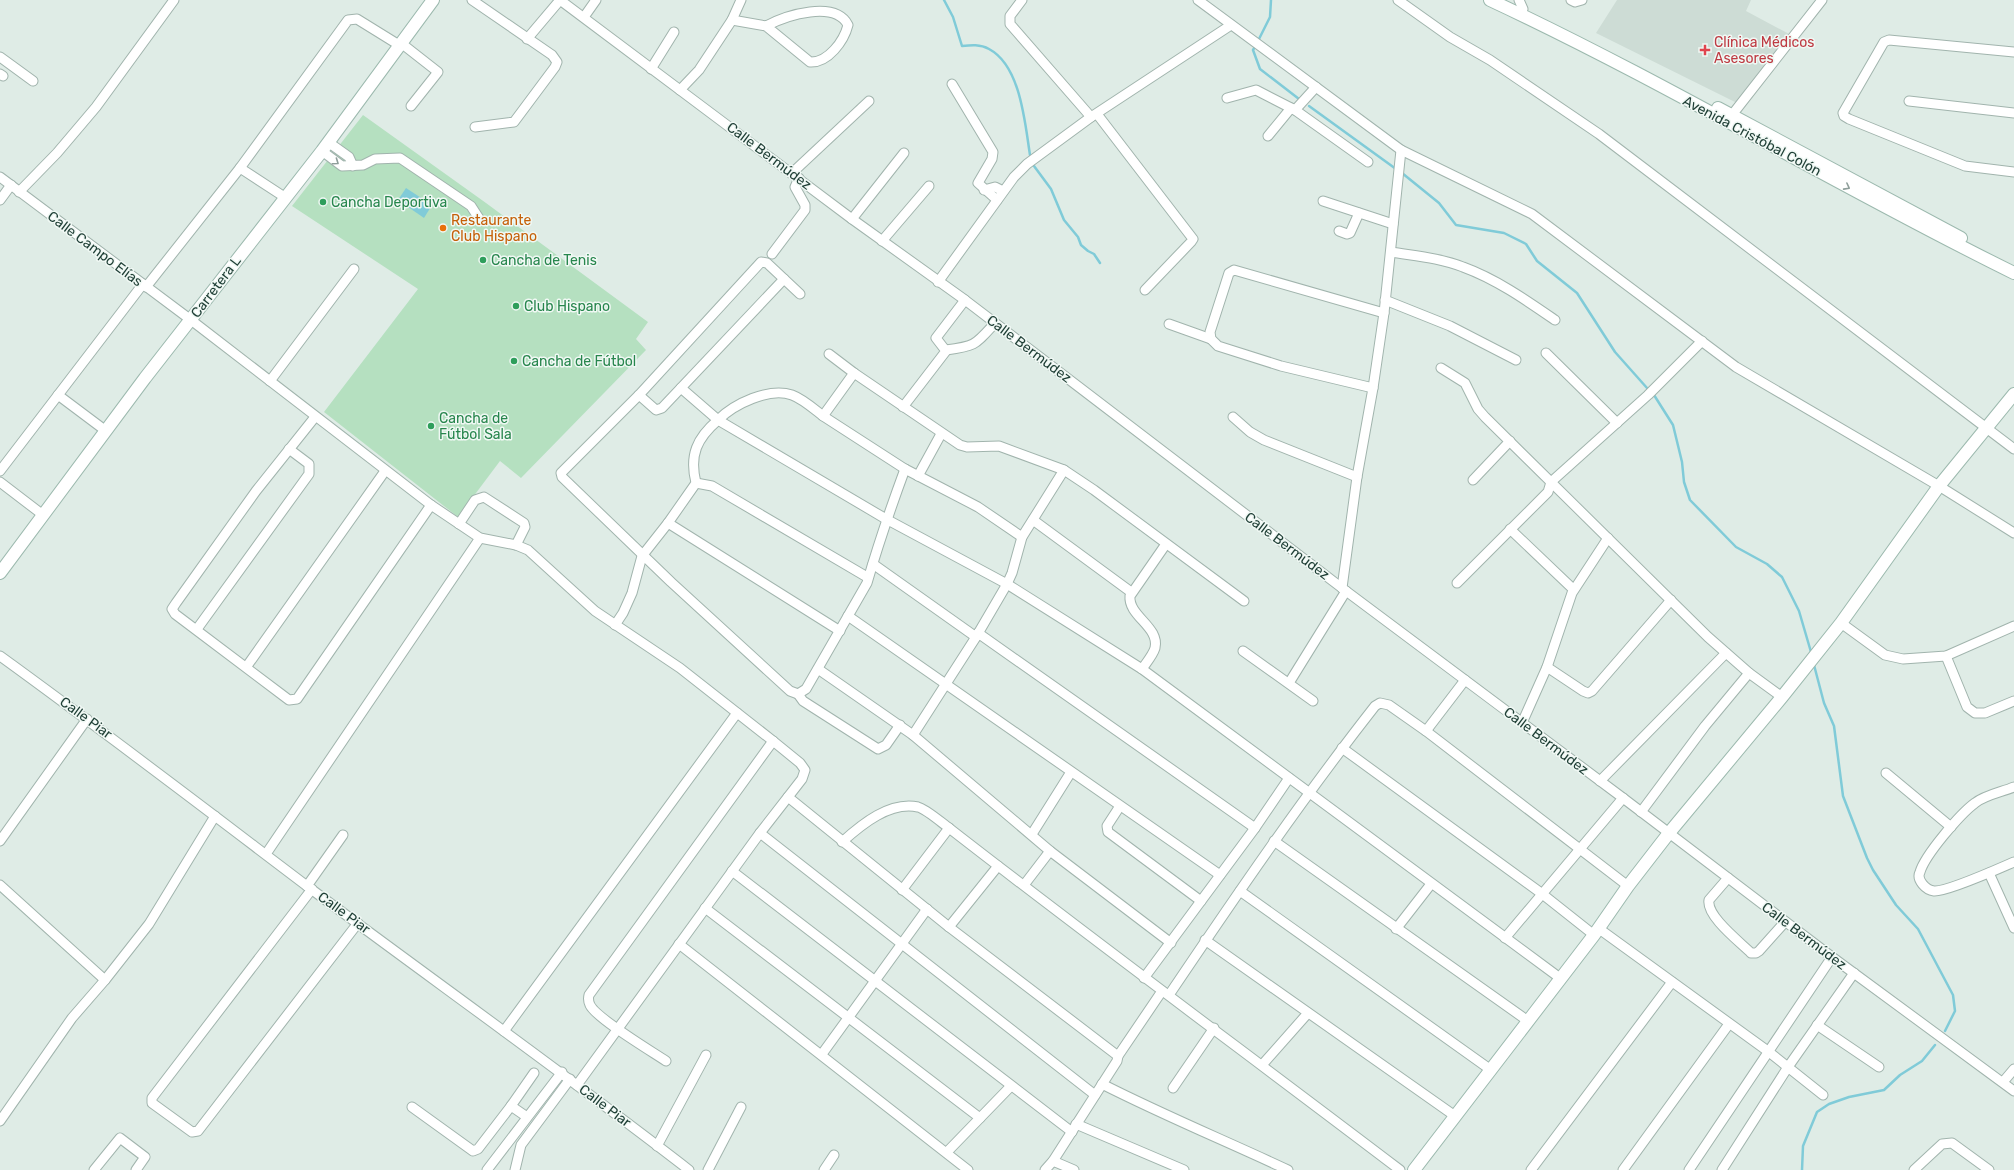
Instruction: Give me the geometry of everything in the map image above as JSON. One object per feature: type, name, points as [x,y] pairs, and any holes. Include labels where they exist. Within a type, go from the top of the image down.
[{"type":"street","points":[[18,192],[57,153],[96,107],[174,0]]},
{"type":"street","name":"Carretera L","points":[[0,573],[106,431],[325,147],[433,0]]},
{"type":"street","points":[[472,0],[555,58],[557,62],[555,67],[514,122],[475,127]]},
{"type":"street","points":[[527,39],[560,0]]},
{"type":"street","name":"Calle Bermúdez","points":[[560,0],[852,219],[965,300],[1344,590],[1623,798],[1832,958],[1938,1037],[2014,1091]]},
{"type":"street","points":[[584,17],[596,0]]},
{"type":"street","points":[[680,90],[699,70],[732,20],[741,0]]},
{"type":"street","points":[[1022,0],[1010,16],[1010,24],[1094,116],[1193,239],[1145,290]]},
{"type":"street","points":[[1198,0],[1401,150],[1532,214],[1736,367],[1939,486],[2014,533]]},
{"type":"street","points":[[1398,0],[1450,37],[1490,60],[1599,134],[2014,449]]},
{"type":"street","name":"Avenida Cristóbal Colón","points":[[1490,0],[1729,118],[2014,265]]},
{"type":"street","name":"Avenida Cristóbal Colón","points":[[1507,0],[1521,4],[1729,118],[1878,203],[2014,273]]},
{"type":"street","points":[[1571,0],[1575,2],[1582,0]]},
{"type":"street","points":[[1729,118],[1822,0]]},
{"type":"street","points":[[732,20],[766,26],[806,60],[815,62],[823,59],[835,48],[845,34],[848,25],[836,10],[829,8],[791,14],[766,26]]},
{"type":"street","points":[[0,471],[144,286],[240,168],[348,20],[357,19],[400,44],[438,72],[411,106]]},
{"type":"street","points":[[938,282],[1014,176],[1027,164],[1094,116],[1231,25]]},
{"type":"street","points":[[651,69],[674,32]]},
{"type":"street","points":[[2014,52],[1889,40],[1884,42],[1843,113],[1844,116],[1849,119],[1965,166],[2014,172]]},
{"type":"street","points":[[0,57],[33,81]]},
{"type":"street","points":[[952,84],[993,152],[992,159],[978,181],[978,186],[997,200]]},
{"type":"street","points":[[1268,136],[1316,87]]},
{"type":"street","points":[[1227,98],[1256,90],[1293,109],[1368,162]]},
{"type":"street","points":[[772,254],[805,210],[805,205],[795,187],[795,175],[868,101]]},
{"type":"street","points":[[1909,102],[2014,113]]},
{"type":"street","points":[[325,147],[342,166],[363,165],[375,159],[400,158],[470,206],[480,220]]},
{"type":"street","points":[[1290,683],[1344,590],[1358,477],[1374,388],[1386,300],[1401,150]]},
{"type":"street","points":[[852,219],[904,153]]},
{"type":"street","points":[[240,168],[286,198]]},
{"type":"street","name":"Calle Campo Elías","points":[[0,178],[191,320],[384,471],[480,538]]},
{"type":"street","points":[[0,200],[11,185]]},
{"type":"street","points":[[882,241],[929,186]]},
{"type":"street","points":[[984,190],[995,187],[1003,191]]},
{"type":"street","points":[[1323,201],[1393,224]]},
{"type":"street","points":[[1339,231],[1347,234],[1350,233],[1359,213]]},
{"type":"street","points":[[1391,252],[1440,260],[1462,267],[1512,291],[1555,320]]},
{"type":"street","points":[[800,294],[767,263],[761,262],[640,395],[561,475],[642,556],[790,691],[798,694],[803,701],[878,749],[886,745],[900,725]]},
{"type":"street","points":[[270,382],[354,269]]},
{"type":"street","points":[[1211,339],[1210,332],[1229,273],[1234,270],[1384,313]]},
{"type":"street","points":[[640,395],[656,410],[660,410],[784,279]]},
{"type":"street","points":[[946,350],[936,338],[965,300]]},
{"type":"street","points":[[1386,300],[1450,326],[1516,360]]},
{"type":"street","points":[[903,407],[946,350],[970,346],[978,342],[995,323]]},
{"type":"street","points":[[1169,324],[1211,339],[1218,346],[1281,366],[1374,388]]},
{"type":"street","points":[[1457,583],[1548,492],[1551,482],[1648,396],[1702,341]]},
{"type":"street","points":[[1546,353],[1617,423]]},
{"type":"street","points":[[829,354],[941,434],[960,445],[999,446],[1064,470],[1094,490],[1244,601]]},
{"type":"street","points":[[1441,368],[1465,383],[1478,410],[1671,600],[1726,653],[1782,698]]},
{"type":"street","points":[[823,416],[854,373]]},
{"type":"street","points":[[681,388],[718,420],[886,518],[1007,584],[1142,669],[1560,978]]},
{"type":"street","points":[[615,625],[623,613],[632,593],[642,556],[668,523],[696,483],[694,468],[698,442],[706,430],[736,405],[772,393],[783,392],[794,396],[905,469],[978,507],[1022,537]]},
{"type":"street","points":[[1414,1170],[1596,932],[1668,833],[1782,698],[1841,623],[1939,486],[2014,394]]},
{"type":"street","points":[[58,395],[106,431]]},
{"type":"street","points":[[315,416],[256,491],[172,608],[174,613],[247,666],[289,700],[299,698],[431,505]]},
{"type":"street","points":[[1232,417],[1250,432],[1264,440],[1358,477]]},
{"type":"street","points":[[918,476],[941,434]]},
{"type":"street","points":[[1473,480],[1510,441]]},
{"type":"street","points":[[197,629],[309,474],[309,464],[290,449]]},
{"type":"street","points":[[798,694],[806,689],[867,583],[886,518],[905,469]]},
{"type":"street","points":[[913,735],[977,635],[1007,584],[1012,573],[1022,537],[1064,470]]},
{"type":"street","points":[[247,666],[384,471]]},
{"type":"street","points":[[0,482],[43,515]]},
{"type":"street","points":[[696,483],[712,486],[868,576]]},
{"type":"street","points":[[459,524],[475,500],[484,497],[524,524],[525,528],[516,545]]},
{"type":"street","points":[[1034,520],[1131,592]]},
{"type":"street","points":[[668,523],[840,631]]},
{"type":"street","points":[[1510,529],[1573,589]]},
{"type":"street","points":[[266,854],[480,538],[516,545],[528,550],[595,611],[680,668],[800,763],[805,770],[805,774],[802,779],[732,871],[618,1030],[521,1145],[516,1170]]},
{"type":"street","points":[[1522,723],[1547,667],[1573,589],[1608,538]]},
{"type":"street","points":[[1142,669],[1154,651],[1155,641],[1152,634],[1131,605],[1131,592],[1166,544]]},
{"type":"street","points":[[873,564],[1255,828]]},
{"type":"street","points":[[1547,667],[1583,691],[1588,693],[1592,691],[1671,600]]},
{"type":"street","points":[[848,616],[1220,875]]},
{"type":"street","points":[[1841,623],[1885,654],[1903,659],[1946,656],[2014,626]]},
{"type":"street","points":[[1243,651],[1290,683],[1313,701]]},
{"type":"street","points":[[1600,781],[1726,653]]},
{"type":"street","name":"Calle Piar","points":[[0,656],[87,719],[358,923],[562,1072],[689,1170]]},
{"type":"street","points":[[1946,656],[1967,707],[1975,713],[1985,713],[2014,701]]},
{"type":"street","points":[[818,669],[913,735],[1032,834],[1050,851],[1171,943]]},
{"type":"street","points":[[1641,812],[1705,726],[1749,673]]},
{"type":"street","points":[[1426,731],[1465,680]]},
{"type":"street","points":[[1045,1170],[1053,1161],[1117,1061],[1118,1056],[1205,940],[1274,841],[1310,794],[1342,748],[1374,706],[1380,703],[1389,705],[1426,731],[1628,886]]},
{"type":"street","points":[[504,1031],[737,713]]},
{"type":"street","points":[[0,841],[87,719]]},
{"type":"street","points":[[666,1061],[618,1030],[591,1007],[588,1001],[590,993],[773,741]]},
{"type":"street","points":[[1342,748],[1541,893],[1596,932],[1672,982],[1769,1052],[1823,1095]]},
{"type":"street","points":[[1032,834],[1072,772]]},
{"type":"street","points":[[1886,773],[1951,827]]},
{"type":"street","points":[[1144,978],[1255,828],[1289,778]]},
{"type":"street","points":[[2014,787],[1977,802],[1951,827],[1919,872],[1920,880],[1928,889],[1938,891],[1989,873],[2014,862]]},
{"type":"street","points":[[788,797],[949,927],[1118,1056]]},
{"type":"street","points":[[1505,938],[1541,893],[1623,798]]},
{"type":"street","points":[[1120,806],[1107,826],[1108,832],[1201,901]]},
{"type":"street","points":[[842,842],[861,825],[876,816],[907,807],[920,807],[1024,884],[1144,978],[1214,1028],[1400,1170]]},
{"type":"street","points":[[0,1121],[72,1018],[105,980],[149,924],[215,816]]},
{"type":"street","points":[[902,890],[949,828]]},
{"type":"street","points":[[760,833],[1095,1095]]},
{"type":"street","points":[[343,835],[310,887],[152,1098],[152,1103],[192,1132],[198,1131],[358,923]]},
{"type":"street","points":[[1274,841],[1396,929],[1528,1021]]},
{"type":"street","points":[[1024,884],[1050,851]]},
{"type":"street","points":[[949,927],[998,866]]},
{"type":"street","points":[[732,871],[1011,1086],[1074,1128],[1184,1170]]},
{"type":"street","points":[[1989,873],[2014,928]]},
{"type":"street","points":[[1728,878],[1709,900],[1708,905],[1715,917],[1752,953],[1756,954],[1785,922]]},
{"type":"street","points":[[1396,929],[1431,884]]},
{"type":"street","points":[[0,885],[105,980]]},
{"type":"street","points":[[1240,891],[1491,1070]]},
{"type":"street","points":[[705,908],[980,1118]]},
{"type":"street","points":[[822,1054],[927,909]]},
{"type":"street","points":[[1205,940],[1454,1116]]},
{"type":"street","points":[[679,944],[947,1152],[964,1169]]},
{"type":"street","points":[[1689,1170],[1832,958]]},
{"type":"street","points":[[1722,1170],[1788,1067],[1854,973]]},
{"type":"street","points":[[1530,1170],[1672,982]]},
{"type":"street","points":[[1262,1065],[1308,1013]]},
{"type":"street","points":[[1622,1170],[1729,1024]]},
{"type":"street","points":[[1817,1025],[1879,1068]]},
{"type":"street","points":[[1173,1088],[1214,1028]]},
{"type":"street","points":[[657,1146],[706,1055]]},
{"type":"street","points":[[2003,1082],[2014,1069]]},
{"type":"street","points":[[487,1170],[562,1072]]},
{"type":"street","points":[[412,1107],[473,1151],[478,1149],[534,1073]]},
{"type":"street","points":[[1102,1084],[1152,1109],[1229,1142],[1288,1170]]},
{"type":"street","points":[[947,1152],[1011,1086]]},
{"type":"street","points":[[511,1106],[528,1118]]},
{"type":"street","points":[[708,1170],[741,1107]]},
{"type":"street","points":[[94,1170],[120,1138],[144,1155],[145,1159],[136,1170]]},
{"type":"street","points":[[1914,1170],[1942,1144],[1947,1142],[1952,1143],[1989,1170]]},
{"type":"street","points":[[824,1170],[834,1156]]},
{"type":"street","points":[[1053,1161],[1074,1170]]},
{"type":"shaded area","name":"Clínica Médicos Asesores","points":[[1617,0],[1751,0],[1746,11],[1791,35],[1739,104],[1596,33]]},
{"type":"green space","name":"Club Hispano","points":[[363,115],[648,322],[636,339],[646,350],[521,478],[500,461],[458,517],[324,412],[418,289],[292,206]]},
{"type":"water","points":[[406,188],[432,205],[424,218],[398,200]]},
{"type":"waterway","points":[[944,0],[953,17],[962,46],[972,45],[986,47],[1000,57],[1008,68],[1020,97],[1030,155]]},
{"type":"waterway","points":[[1258,41],[1270,17],[1271,0]]},
{"type":"waterway","points":[[1256,45],[1253,50],[1260,69],[1299,99]]},
{"type":"waterway","points":[[1309,106],[1396,169]]},
{"type":"waterway","points":[[1034,166],[1051,189],[1064,220],[1078,237],[1081,245],[1094,254],[1100,263]]},
{"type":"waterway","points":[[1402,173],[1439,203],[1456,225],[1504,233],[1526,244],[1537,261],[1577,293],[1615,352],[1647,388]]},
{"type":"waterway","points":[[1654,395],[1673,425],[1682,462],[1684,482],[1690,500],[1736,547],[1767,564],[1782,577],[1799,611],[1811,652]]},
{"type":"waterway","points":[[1814,665],[1824,703],[1834,726],[1843,796],[1867,858],[1896,905],[1918,929],[1953,995],[1955,1011],[1945,1031]]},
{"type":"waterway","points":[[1802,1170],[1803,1146],[1817,1112],[1829,1104],[1849,1097],[1884,1090],[1900,1075],[1922,1061],[1935,1045]]},
{"type":"place","name":"Clínica Médicos Asesores","points":[[1705,50]]},
{"type":"place","name":"Cancha Deportiva","points":[[323,202]]},
{"type":"place","name":"Restaurante Club Hispano","points":[[443,228]]},
{"type":"place","name":"Cancha de Tenis","points":[[483,260]]},
{"type":"place","name":"Club Hispano","points":[[516,306]]},
{"type":"place","name":"Cancha de Fútbol","points":[[514,361]]},
{"type":"place","name":"Cancha de Fútbol Sala","points":[[431,426]]}]
